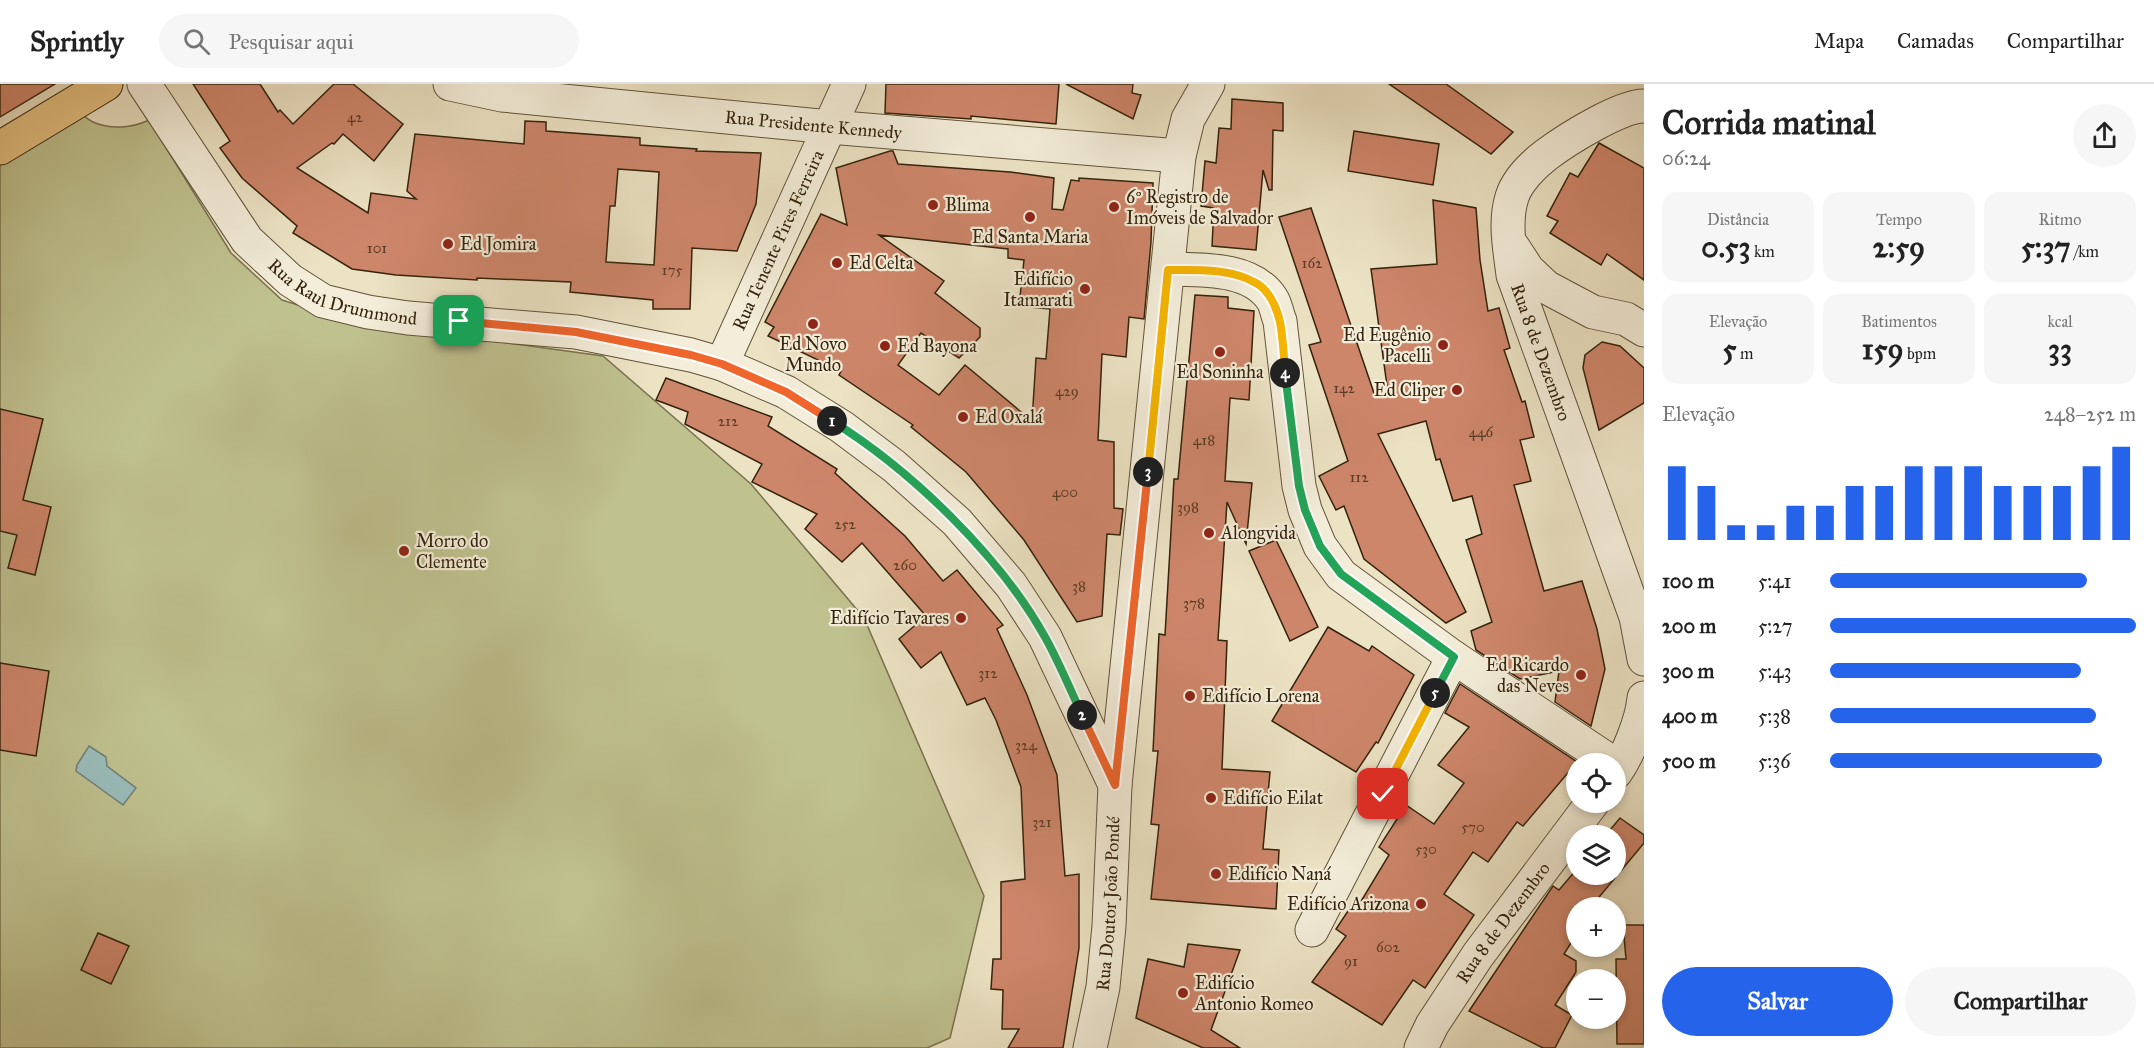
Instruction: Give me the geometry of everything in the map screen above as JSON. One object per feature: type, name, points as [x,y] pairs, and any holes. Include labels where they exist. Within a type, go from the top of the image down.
[{"type":"main road","points":[[0,148],[106,84]]},
{"type":"street","name":"Rua Raul Drummond","points":[[144,84],[247,240],[290,280],[323,301],[368,312],[408,318],[576,332],[691,355],[722,364],[786,392],[842,427],[894,466],[957,522],[1011,585],[1045,637],[1115,785]]},
{"type":"street","name":"Rua Presidente Kennedy","points":[[450,84],[502,95],[830,127],[1179,156]]},
{"type":"street","name":"Rua Tenente Pires Ferreira","points":[[722,364],[849,84]]},
{"type":"street","name":"Rua Doutor João Pondé","points":[[1090,1048],[1103,987],[1115,785],[1179,156],[1188,119],[1208,84]]},
{"type":"street","name":"Rua 8 de Dezembro","points":[[1644,106],[1617,112],[1545,155],[1523,178],[1512,196],[1508,217],[1514,275],[1636,617],[1644,659]]},
{"type":"street","points":[[1509,242],[1528,270],[1546,287],[1593,312],[1626,319],[1644,330]]},
{"type":"street","points":[[1168,270],[1206,270],[1233,275],[1257,283],[1272,299],[1280,321],[1299,486],[1305,510],[1320,546],[1341,574],[1454,657],[1595,753]]},
{"type":"street","points":[[1546,366],[1552,338],[1559,325],[1570,315],[1593,312]]},
{"type":"street","points":[[1312,930],[1454,657]]},
{"type":"street","points":[[1624,753],[1633,738],[1644,698]]},
{"type":"street","name":"Rua 8 de Dezembro","points":[[1421,1048],[1432,1024],[1478,955],[1585,813]]},
{"type":"green space","name":"Morro do Clemente","points":[[77,111],[100,125],[114,127],[136,125],[149,120],[231,253],[282,300],[353,322],[603,356],[751,484],[864,618],[984,896],[950,1038],[927,1048],[0,1048],[0,158]]},
{"type":"water","points":[[89,746],[106,757],[107,766],[136,788],[123,805],[76,771],[77,765]]},
{"type":"building","points":[[0,84],[55,84],[0,117]]},
{"type":"building","points":[[193,84],[260,84],[278,112],[280,110],[293,124],[334,84],[353,84],[403,124],[374,161],[343,134],[334,144],[332,143],[297,168],[368,213],[371,193],[416,199],[407,191],[415,134],[524,144],[525,121],[546,122],[546,131],[640,138],[640,145],[697,149],[696,151],[761,153],[756,204],[737,251],[692,248],[690,309],[653,309],[653,300],[570,292],[571,282],[477,278],[477,280],[396,275],[352,269],[293,233],[297,226],[242,178],[220,148],[230,141]],"holes":[[[618,169],[659,172],[654,265],[606,262],[610,206],[615,206]]]},
{"type":"building","points":[[886,84],[1059,84],[1056,124],[971,116],[971,119],[885,113]]},
{"type":"building","points":[[1066,84],[1133,84],[1132,93],[1141,95],[1133,119]]},
{"type":"building","points":[[1389,84],[1446,84],[1513,132],[1491,154]]},
{"type":"building","points":[[1232,99],[1283,103],[1283,131],[1273,130],[1272,190],[1269,190],[1263,170],[1256,250],[1212,246],[1214,208],[1201,206],[1205,161],[1216,163],[1219,128],[1231,129]]},
{"type":"building","points":[[1354,131],[1439,144],[1433,185],[1348,171]]},
{"type":"building","points":[[1599,143],[1644,168],[1644,280],[1607,254],[1601,265],[1550,233],[1558,221],[1547,216],[1570,173],[1578,177]]},
{"type":"building","points":[[893,151],[898,164],[1010,172],[1054,178],[1052,209],[1063,210],[1071,180],[1079,181],[1079,178],[1153,183],[1151,242],[1144,319],[1129,317],[1126,357],[1102,354],[1098,440],[1114,442],[1114,508],[1123,509],[1120,535],[1107,534],[1102,616],[1077,622],[1024,540],[966,472],[911,427],[913,425],[839,375],[841,371],[768,336],[774,327],[765,322],[821,214],[847,225],[836,168]],"holes":[[[879,235],[1008,249],[1008,258],[1024,260],[1019,306],[1050,309],[1046,359],[1036,358],[1032,421],[965,365],[939,395],[898,365],[921,333],[959,358],[980,337],[980,328],[935,293],[944,281]]]},
{"type":"building","points":[[1433,200],[1476,208],[1480,260],[1488,311],[1499,308],[1510,348],[1504,350],[1522,402],[1525,401],[1534,437],[1520,440],[1531,481],[1514,485],[1544,591],[1582,581],[1597,629],[1605,669],[1591,726],[1555,702],[1559,671],[1520,679],[1476,650],[1471,631],[1492,622],[1466,540],[1482,534],[1472,496],[1453,501],[1440,459],[1436,460],[1426,421],[1378,434],[1466,612],[1446,623],[1364,559],[1344,506],[1336,510],[1319,476],[1348,461],[1309,345],[1321,342],[1279,217],[1311,208],[1375,396],[1388,393],[1371,269],[1437,264]]},
{"type":"building","points":[[1195,295],[1228,297],[1228,308],[1254,311],[1249,400],[1230,398],[1225,481],[1252,483],[1246,544],[1227,502],[1218,640],[1227,641],[1222,769],[1270,772],[1263,849],[1279,850],[1276,909],[1151,899],[1159,825],[1151,824],[1158,751],[1153,751],[1159,634],[1165,635],[1174,479],[1178,479]]},
{"type":"building","points":[[1602,342],[1620,346],[1644,368],[1644,403],[1599,430],[1583,368],[1585,355]]},
{"type":"building","points":[[666,378],[772,417],[768,426],[837,469],[835,473],[905,536],[943,581],[957,570],[1003,625],[997,629],[1027,695],[1057,775],[1065,876],[1079,874],[1079,948],[1063,1048],[1008,1048],[1019,1029],[1002,1029],[1003,990],[991,989],[993,959],[1001,959],[1001,882],[1025,879],[1021,787],[996,720],[985,698],[967,705],[941,652],[921,668],[899,639],[926,616],[862,543],[842,562],[805,529],[817,514],[752,482],[762,464],[685,424],[688,412],[656,400]]},
{"type":"building","points":[[0,409],[43,419],[23,500],[51,507],[35,575],[8,568],[17,535],[0,531]]},
{"type":"building","points":[[1276,540],[1318,627],[1290,641],[1249,551]]},
{"type":"building","points":[[1328,627],[1369,651],[1372,646],[1414,675],[1378,743],[1376,742],[1356,772],[1272,721]]},
{"type":"building","points":[[0,663],[49,671],[36,756],[0,750]]},
{"type":"building","points":[[1460,684],[1566,755],[1566,775],[1523,826],[1517,822],[1488,862],[1473,852],[1444,894],[1474,915],[1425,988],[1413,980],[1382,1025],[1312,982],[1346,936],[1336,929],[1352,905],[1357,908],[1389,855],[1379,847],[1406,805],[1434,824],[1464,783],[1438,765],[1469,727],[1445,713]]},
{"type":"building","points":[[1620,818],[1644,835],[1644,843],[1626,865],[1626,825],[1614,825]]},
{"type":"building","points":[[1566,882],[1566,885],[1609,885],[1599,897],[1566,897],[1566,951],[1564,954],[1576,961],[1576,969],[1566,969],[1566,988],[1555,1005],[1566,1011],[1566,1027],[1555,1048],[1543,1048],[1469,1011],[1553,886],[1559,890]]},
{"type":"building","points":[[1626,925],[1644,925],[1644,1044],[1617,1044],[1617,1029],[1626,1029],[1626,969],[1616,969],[1616,959],[1626,959]]},
{"type":"building","points":[[98,933],[129,946],[111,984],[81,970]]},
{"type":"building","name":"Edifício Antonio Romeo","points":[[1188,944],[1240,950],[1211,1030],[1240,1048],[1203,1048],[1136,1018],[1148,959],[1184,967]]},
{"type":"place","name":"Blima","points":[[933,205]]},
{"type":"place","name":"6º Registro de Imóveis de Salvador","points":[[1114,207]]},
{"type":"place","name":"Ed Santa Maria","points":[[1030,217]]},
{"type":"place","name":"Ed Jomira","points":[[448,244]]},
{"type":"place","name":"Ed Celta","points":[[837,263]]},
{"type":"place","name":"Edifício Itamarati","points":[[1085,289]]},
{"type":"place","name":"Ed Novo Mundo","points":[[813,324]]},
{"type":"place","name":"Ed Eugênio Pacelli","points":[[1443,345]]},
{"type":"place","name":"Ed Bayona","points":[[885,346]]},
{"type":"place","name":"Ed Soninha","points":[[1220,352]]},
{"type":"place","name":"Ed Cliper","points":[[1457,390]]},
{"type":"place","name":"Ed Oxalá","points":[[963,417]]},
{"type":"place","name":"Alongvida","points":[[1209,533]]},
{"type":"place","name":"Morro do Clemente","points":[[404,551]]},
{"type":"place","name":"Edifício Tavares","points":[[961,618]]},
{"type":"place","name":"Ed Ricardo das Neves","points":[[1581,675]]},
{"type":"place","name":"Edifício Lorena","points":[[1190,696]]},
{"type":"place","name":"Edifício Eilat","points":[[1211,798]]},
{"type":"place","name":"Edifício Naná","points":[[1216,874]]},
{"type":"place","name":"Edifício Arizona","points":[[1421,904]]},
{"type":"place","name":"Edifício Antonio Romeo","points":[[1183,993]]},
{"type":"route","points":[[459,321],[576,332],[691,355],[722,364],[786,392],[842,427],[894,466],[957,522],[1011,585],[1045,637],[1115,785],[1168,270],[1206,270],[1233,275],[1257,283],[1272,299],[1280,321],[1299,486],[1305,510],[1320,546],[1341,574],[1454,657],[1383,794]]}]
